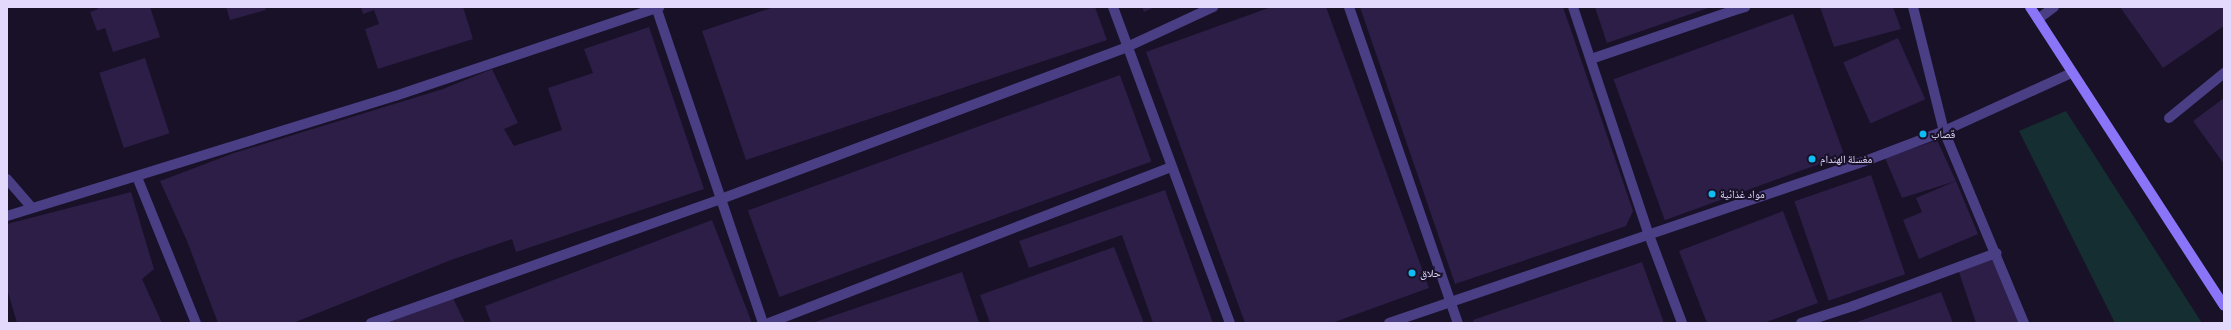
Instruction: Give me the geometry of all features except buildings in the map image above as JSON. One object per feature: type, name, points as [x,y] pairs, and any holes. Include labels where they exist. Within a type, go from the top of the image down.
[{"type":"street","points":[[7,216],[395,96],[657,7],[763,323]]},
{"type":"street","points":[[1113,7],[1230,323]]},
{"type":"street","points":[[371,323],[722,199],[1127,47],[1213,7]]},
{"type":"street","points":[[1349,7],[1458,323]]},
{"type":"street","points":[[1573,7],[1649,235],[1682,323]]},
{"type":"street","points":[[1591,59],[1731,9],[1745,7]]},
{"type":"street","points":[[1913,7],[1944,131],[2024,323]]},
{"type":"street","points":[[2030,7],[2224,306]]},
{"type":"street","points":[[2038,19],[2054,7]]},
{"type":"street","points":[[1389,323],[1868,160],[1944,131],[2072,73]]},
{"type":"street","points":[[2169,118],[2224,73]]},
{"type":"street","points":[[769,323],[1171,167]]},
{"type":"street","points":[[137,177],[196,323]]},
{"type":"street","points":[[7,179],[32,208]]},
{"type":"street","points":[[1801,323],[1854,306],[1996,253]]},
{"type":"green space","points":[[2066,111],[2202,323],[2115,323],[2019,131]]},
{"type":"place","name":"قصاب","points":[[1923,134]]},
{"type":"place","name":"مغسلة الهندام","points":[[1812,159]]},
{"type":"place","name":"مواد غذائية","points":[[1712,194]]},
{"type":"place","name":"حلاق","points":[[1412,273]]}]
